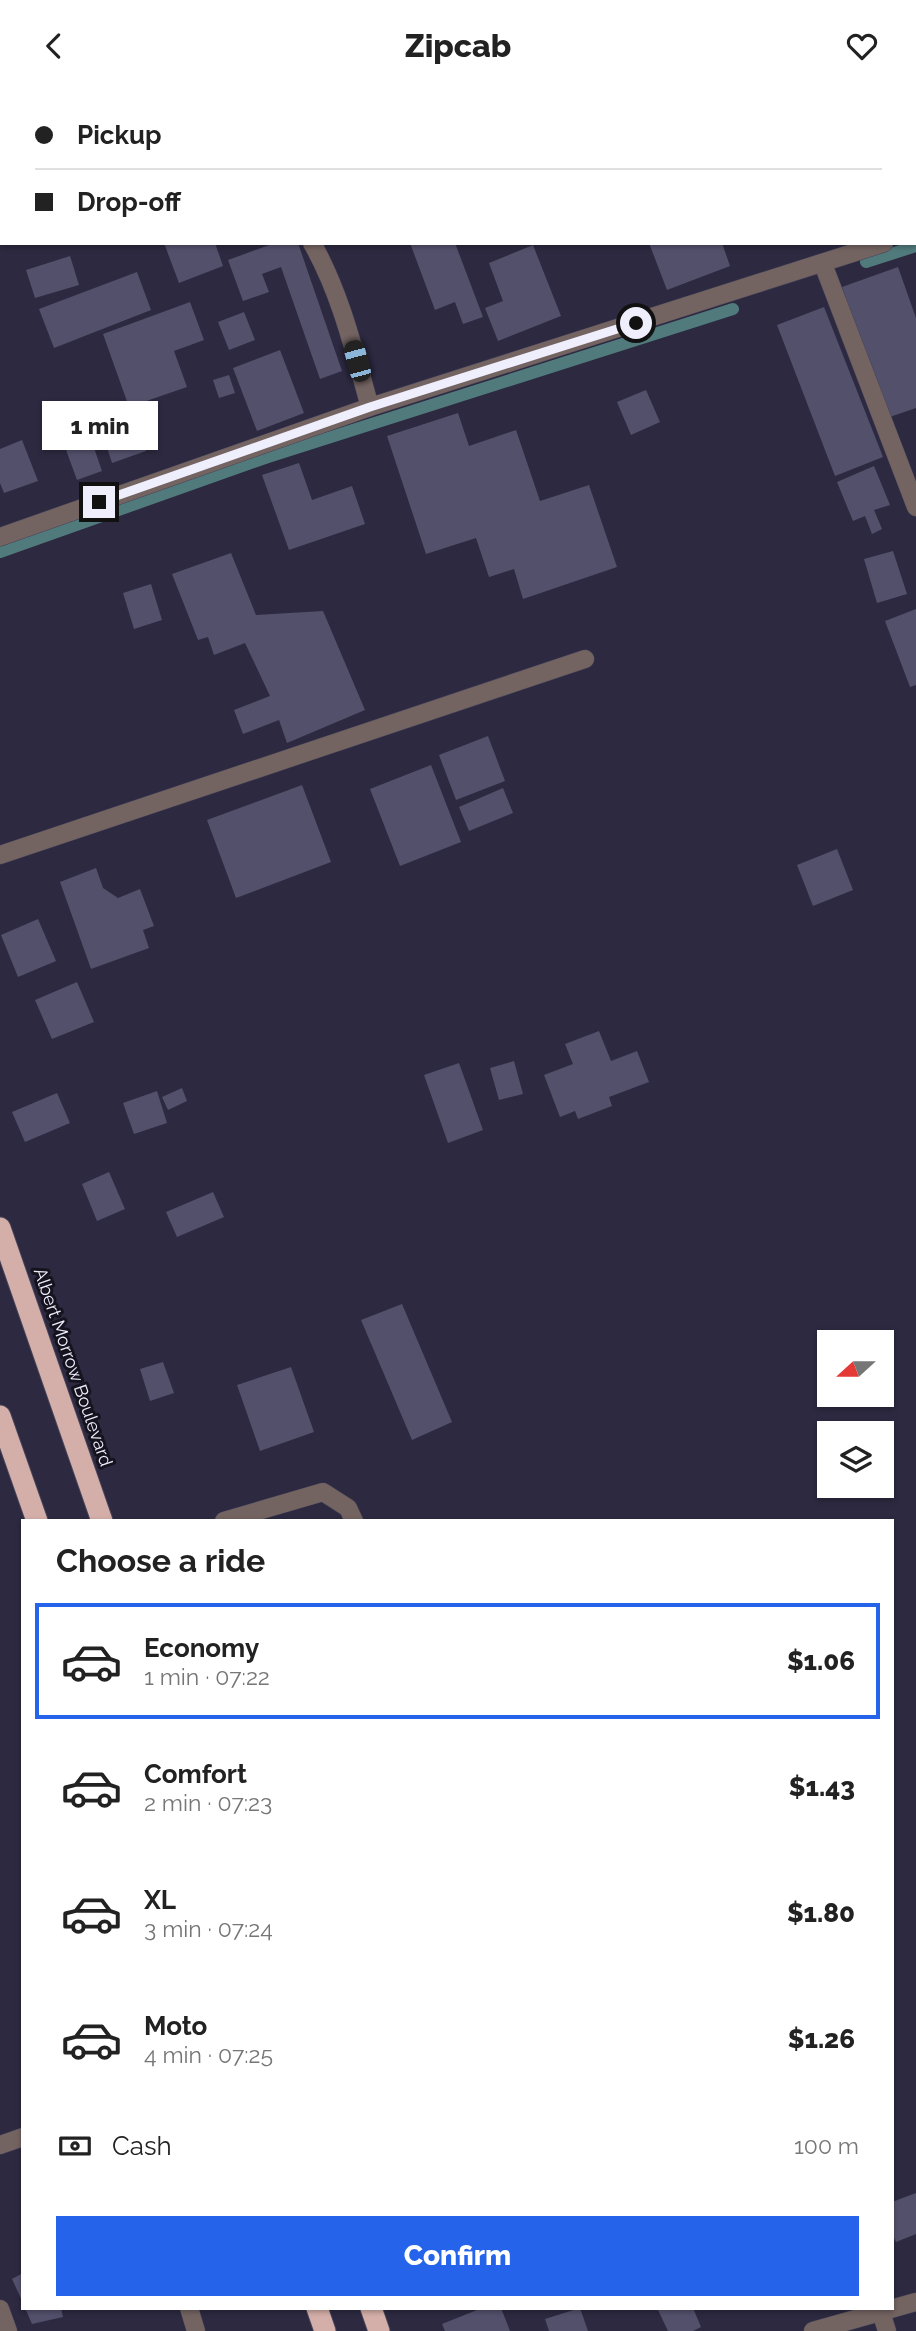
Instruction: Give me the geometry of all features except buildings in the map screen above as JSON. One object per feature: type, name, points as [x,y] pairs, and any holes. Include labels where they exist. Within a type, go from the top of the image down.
[{"type":"highway","name":"Albert Morrow Boulevard","points":[[0,1228],[101,1519]]},
{"type":"highway","points":[[0,1416],[36,1519]]},
{"type":"highway","points":[[318,2310],[325,2331]]},
{"type":"highway","points":[[372,2310],[379,2331]]},
{"type":"street","points":[[313,245],[332,282],[370,407]]},
{"type":"street","points":[[0,537],[370,407],[878,245]]},
{"type":"street","points":[[823,264],[916,507]]},
{"type":"street","points":[[0,855],[584,659]]},
{"type":"street","points":[[231,1519],[323,1492],[348,1508],[353,1519]]},
{"type":"street","points":[[0,2145],[21,2138]]},
{"type":"street","points":[[894,2308],[916,2302]]},
{"type":"street","points":[[0,2309],[8,2331]]},
{"type":"street","points":[[189,2310],[196,2331]]},
{"type":"street","points":[[813,2331],[888,2310]]},
{"type":"street","points":[[881,2312],[887,2331]]},
{"type":"waterway","points":[[866,262],[916,246]]},
{"type":"waterway","points":[[0,552],[268,457],[733,309]]},
{"type":"route","points":[[99,502],[370,407],[636,323]]}]
